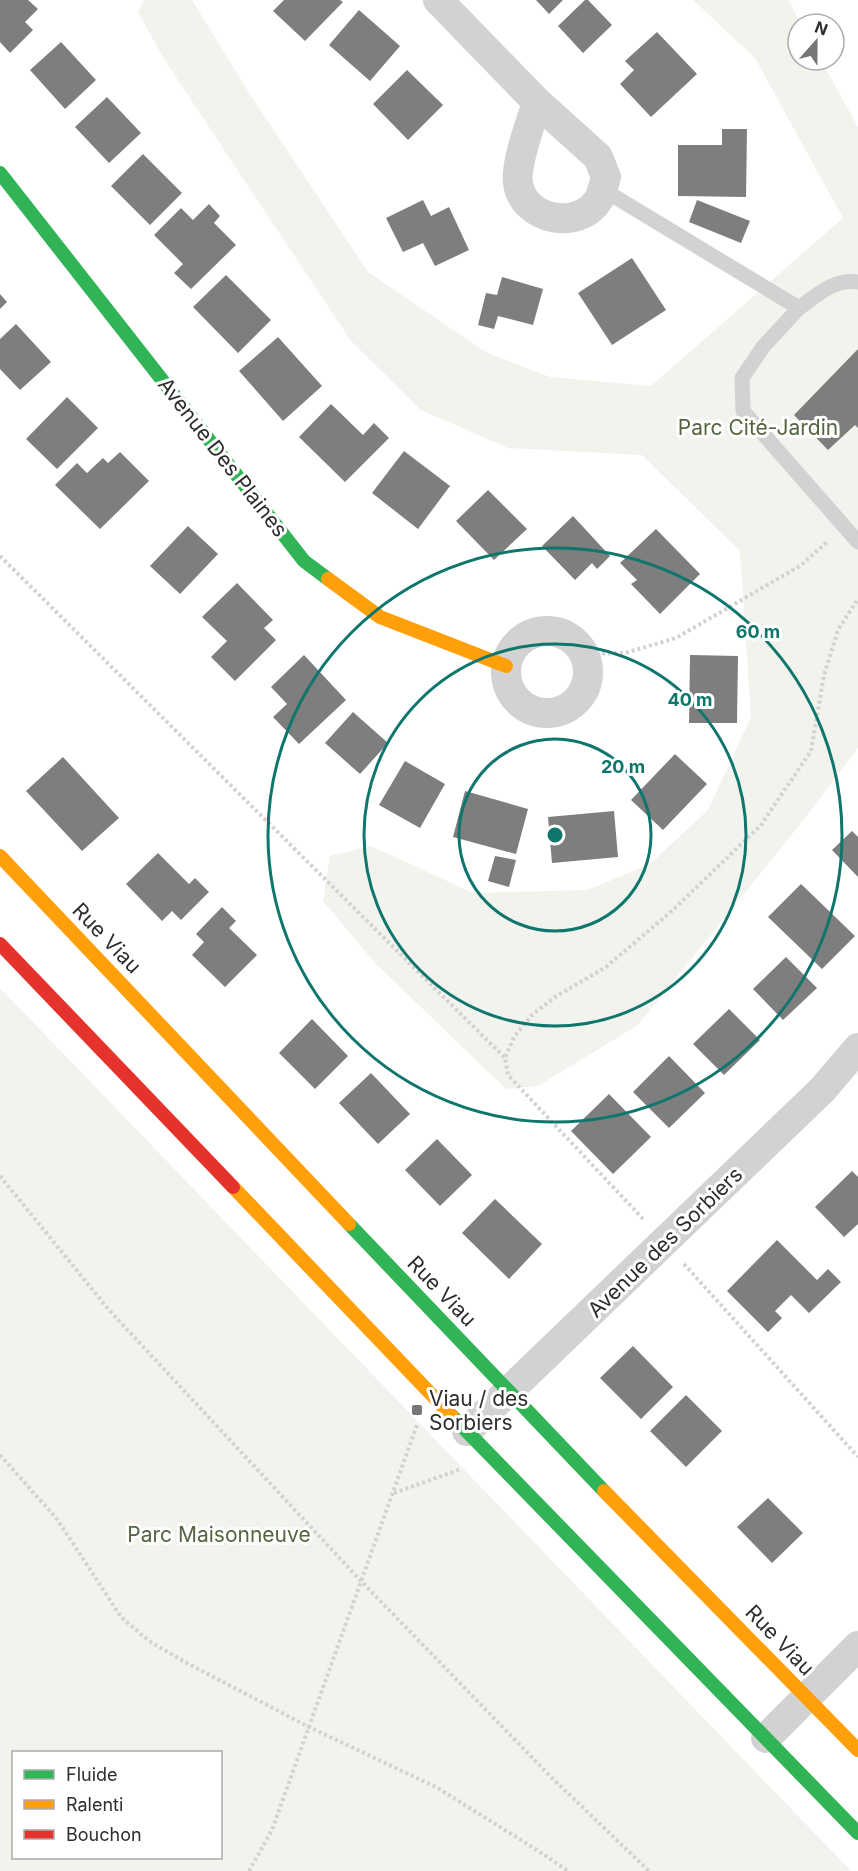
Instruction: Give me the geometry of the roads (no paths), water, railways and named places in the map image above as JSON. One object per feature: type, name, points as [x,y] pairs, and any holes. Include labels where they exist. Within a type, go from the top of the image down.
[{"type":"main road","name":"Avenue Des Plaines","points":[[0,173],[304,561],[380,617],[506,666]]},
{"type":"main road","name":"Rue Viau","points":[[0,856],[510,1391],[858,1750]]},
{"type":"main road","points":[[0,944],[467,1431],[858,1833]]},
{"type":"street","points":[[438,0],[537,102],[598,157],[606,177],[598,200],[584,214],[564,218],[543,216],[524,202],[518,182],[520,162],[537,102]]},
{"type":"street","points":[[540,631],[554,631],[566,635],[584,654],[587,681],[582,693],[572,704],[560,711],[547,713],[521,704],[511,693],[506,680],[506,666],[509,654],[517,643],[528,635],[540,631]]},
{"type":"street","name":"Avenue des Sorbiers","points":[[467,1431],[822,1090],[858,1048]]},
{"type":"street","points":[[766,1738],[858,1646]]},
{"type":"lane","points":[[602,189],[799,308]]},
{"type":"lane","points":[[858,282],[845,279],[823,290],[799,308],[763,347],[742,378],[743,411],[858,542]]},
{"type":"place","name":"Viau / des Sorbiers","points":[[417,1410]]},
{"type":"park label","name":"Parc Cité-Jardin","points":[[758,427]]},
{"type":"park label","name":"Parc Maisonneuve","points":[[219,1534]]}]
